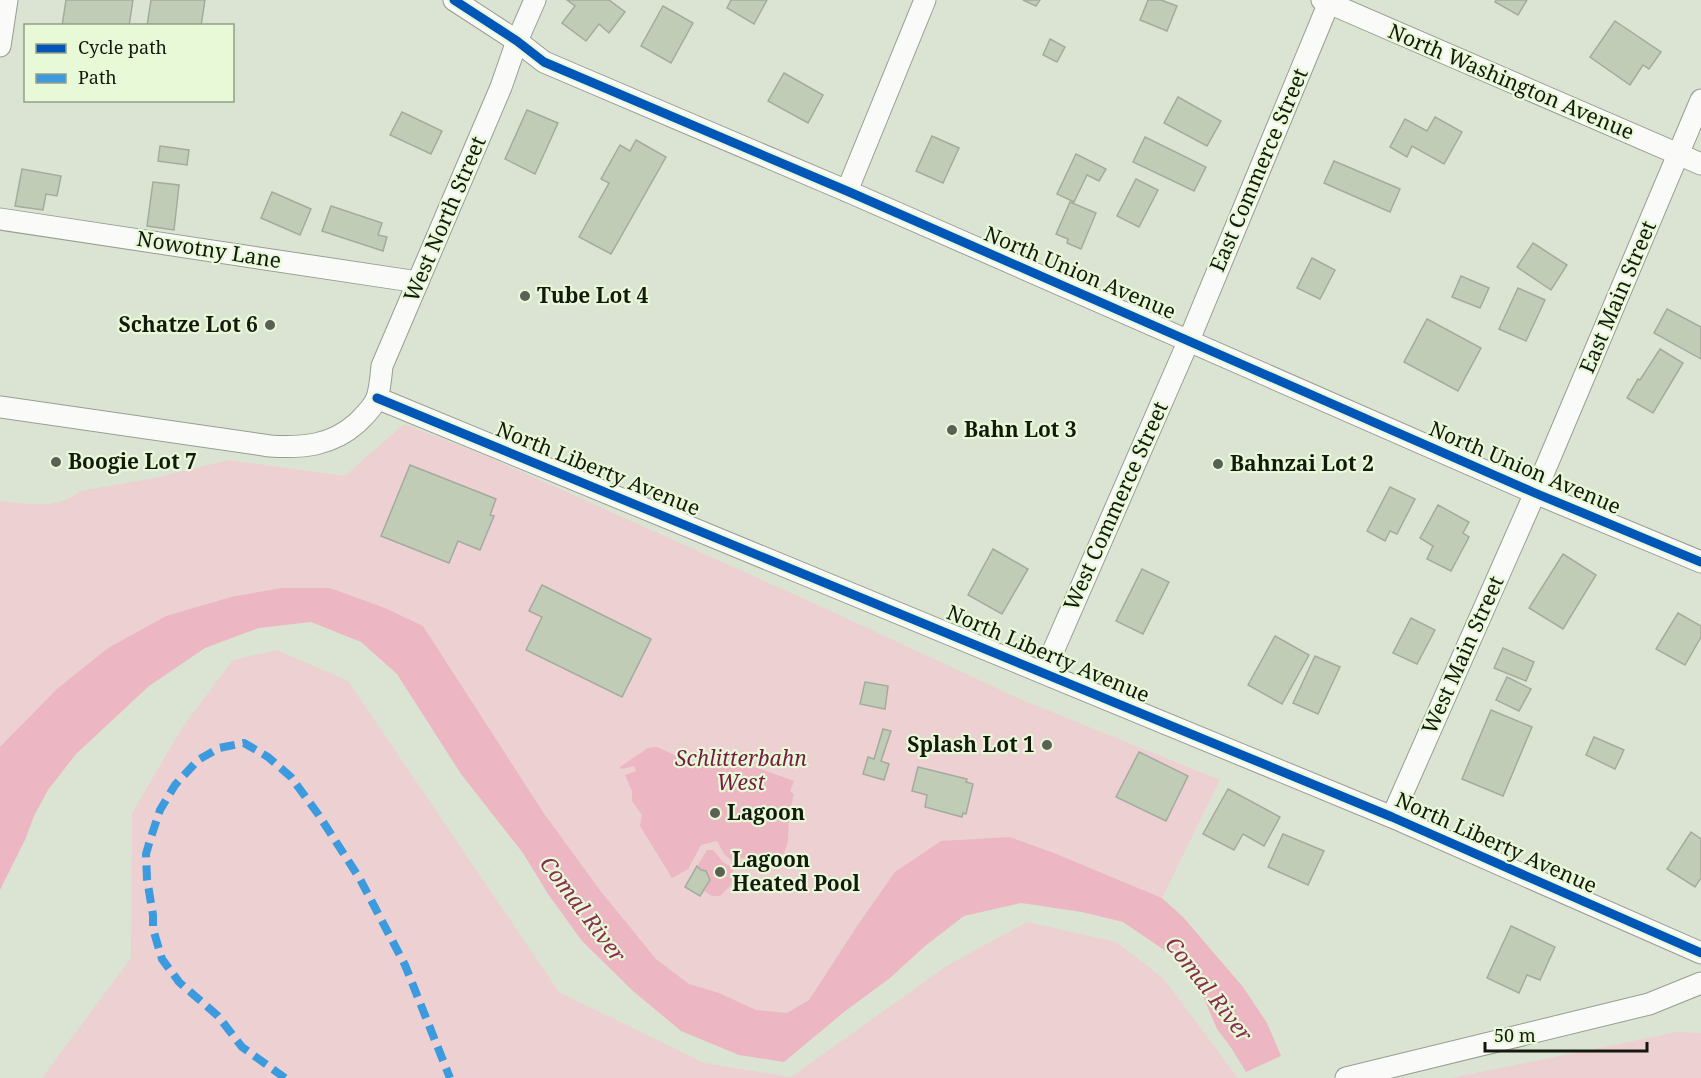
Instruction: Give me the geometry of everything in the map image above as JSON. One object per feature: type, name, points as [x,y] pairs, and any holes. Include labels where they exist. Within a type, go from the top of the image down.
[{"type":"street","points":[[0,46],[7,0]]},
{"type":"street","name":"North Union Avenue","points":[[454,0],[517,40],[544,62],[847,191],[1534,493],[1701,562]]},
{"type":"street","name":"West North Street","points":[[377,398],[382,366],[501,87],[534,0]]},
{"type":"street","points":[[847,191],[925,0]]},
{"type":"street","name":"North Washington Avenue","points":[[1327,1],[1701,164]]},
{"type":"street","name":"East Commerce Street","points":[[1189,340],[1327,1]]},
{"type":"street","name":"East Main Street","points":[[1534,493],[1701,100]]},
{"type":"street","name":"Nowotny Lane","points":[[0,219],[418,282]]},
{"type":"street","name":"West Commerce Street","points":[[1044,672],[1189,340]]},
{"type":"street","points":[[0,407],[270,446],[295,447],[323,443],[342,435],[360,420],[377,398]]},
{"type":"street","name":"North Liberty Avenue","points":[[377,398],[1392,817],[1701,953]]},
{"type":"street","name":"West Main Street","points":[[1392,817],[1534,493]]},
{"type":"street","points":[[1346,1078],[1649,1004],[1701,983]]},
{"type":"green space","name":"Schlitterbahn West","points":[[404,424],[491,458],[1020,699],[1220,780],[1162,898],[1010,837],[895,872],[809,1000],[787,1013],[756,1010],[719,993],[689,984],[656,959],[599,889],[543,812],[423,626],[385,608],[330,588],[281,588],[231,597],[166,616],[108,648],[0,747],[0,501],[31,504],[52,503],[62,501],[80,491],[155,478],[229,460],[345,476]]},
{"type":"green space","points":[[277,650],[348,681],[559,992],[704,1063],[791,1077],[948,965],[1027,922],[1116,942],[1164,979],[1238,1078],[42,1078],[131,958],[132,813],[182,728],[233,660]]},
{"type":"green space","points":[[1677,1032],[1701,1033],[1701,1078],[1452,1078]]},
{"type":"water","name":"Comal River","points":[[281,588],[330,588],[385,608],[423,626],[543,812],[599,889],[656,959],[689,984],[719,993],[756,1010],[787,1013],[809,1000],[895,872],[941,841],[1010,837],[1162,898],[1183,917],[1243,987],[1267,1023],[1281,1056],[1246,1072],[1217,1029],[1200,989],[1173,956],[1123,922],[1082,912],[1021,903],[964,916],[784,1062],[739,1055],[681,1031],[633,991],[582,941],[548,894],[523,853],[461,774],[397,674],[361,642],[311,622],[259,628],[205,648],[149,686],[76,754],[48,790],[0,890],[0,747],[57,689],[108,648],[166,616],[231,597]]},
{"type":"water","name":"Lagoon","points":[[656,747],[698,764],[724,764],[727,757],[794,781],[790,791],[794,794],[789,815],[788,841],[784,853],[774,859],[731,860],[724,854],[717,841],[701,845],[688,869],[672,878],[640,826],[642,815],[632,801],[632,791],[625,775],[636,771],[634,766],[621,769],[620,767],[648,748]]},
{"type":"water","name":"Lagoon Heated Pool","points":[[707,850],[713,850],[724,863],[733,868],[731,885],[720,896],[712,896],[704,891],[709,876],[698,865]]},
{"type":"building","points":[[66,0],[133,0],[129,24],[62,24]]},
{"type":"building","points":[[151,0],[205,0],[201,24],[147,24]]},
{"type":"building","points":[[567,0],[609,0],[625,12],[609,33],[599,24],[586,41],[562,23],[575,6]]},
{"type":"building","points":[[731,0],[767,0],[754,24],[727,8]]},
{"type":"building","points":[[1023,0],[1040,0],[1036,6]]},
{"type":"building","points":[[1148,0],[1161,0],[1177,6],[1167,31],[1140,20]]},
{"type":"building","points":[[1496,0],[1527,0],[1518,15],[1495,2]]},
{"type":"building","points":[[663,6],[693,23],[671,63],[641,46]]},
{"type":"building","points":[[1615,21],[1661,52],[1649,69],[1643,65],[1630,85],[1590,57]]},
{"type":"building","points":[[1050,39],[1065,47],[1057,62],[1043,55]]},
{"type":"building","points":[[784,73],[823,95],[808,123],[768,101]]},
{"type":"building","points":[[1178,97],[1221,121],[1207,146],[1164,123]]},
{"type":"building","points":[[527,110],[558,123],[535,174],[505,159]]},
{"type":"building","points":[[402,112],[442,131],[431,154],[390,135]]},
{"type":"building","points":[[1435,117],[1462,132],[1444,164],[1412,146],[1407,157],[1390,147],[1405,119],[1427,131]]},
{"type":"building","points":[[932,136],[959,148],[943,183],[916,171]]},
{"type":"building","points":[[1145,137],[1206,167],[1194,191],[1133,162]]},
{"type":"building","points":[[636,140],[666,157],[611,254],[579,237],[609,183],[601,179],[620,145],[630,151]]},
{"type":"building","points":[[160,146],[189,150],[187,165],[158,161]]},
{"type":"building","points":[[1076,154],[1106,169],[1099,181],[1087,175],[1074,202],[1057,194]]},
{"type":"building","points":[[1334,161],[1400,189],[1390,212],[1324,183]]},
{"type":"building","points":[[22,169],[61,176],[57,196],[46,194],[43,210],[15,206]]},
{"type":"building","points":[[1136,179],[1158,190],[1139,227],[1117,216]]},
{"type":"building","points":[[153,182],[179,185],[174,230],[147,226]]},
{"type":"building","points":[[272,192],[311,209],[300,235],[261,218]]},
{"type":"building","points":[[1070,202],[1096,213],[1081,249],[1067,243],[1068,239],[1056,234]]},
{"type":"building","points":[[331,206],[382,223],[378,235],[387,237],[383,251],[322,231]]},
{"type":"building","points":[[1533,243],[1567,265],[1551,290],[1517,267]]},
{"type":"building","points":[[1312,258],[1335,270],[1320,299],[1297,288]]},
{"type":"building","points":[[1461,276],[1489,288],[1480,308],[1452,297]]},
{"type":"building","points":[[1518,288],[1545,300],[1526,341],[1499,329]]},
{"type":"building","points":[[1667,309],[1701,327],[1701,359],[1654,333]]},
{"type":"building","points":[[1427,319],[1481,348],[1458,391],[1404,362]]},
{"type":"building","points":[[1660,349],[1683,363],[1653,413],[1627,398]]},
{"type":"building","points":[[410,465],[496,499],[490,515],[494,516],[480,550],[458,541],[449,563],[381,536]]},
{"type":"building","points":[[1390,487],[1415,499],[1397,534],[1390,531],[1385,541],[1367,531]]},
{"type":"building","points":[[1438,505],[1469,522],[1463,533],[1469,537],[1451,571],[1427,559],[1433,546],[1420,538]]},
{"type":"building","points":[[993,549],[1028,569],[1002,614],[968,595]]},
{"type":"building","points":[[1563,554],[1596,575],[1563,629],[1529,608]]},
{"type":"building","points":[[1142,569],[1169,582],[1143,634],[1116,621]]},
{"type":"building","points":[[542,585],[651,639],[622,697],[526,650],[542,617],[529,611]]},
{"type":"building","points":[[1678,613],[1701,626],[1701,637],[1685,665],[1656,649]]},
{"type":"building","points":[[1411,618],[1435,630],[1417,664],[1393,653]]},
{"type":"building","points":[[1275,636],[1309,655],[1282,704],[1248,685]]},
{"type":"building","points":[[1503,648],[1534,662],[1526,681],[1494,668]]},
{"type":"building","points":[[1315,656],[1340,667],[1318,714],[1293,703]]},
{"type":"building","points":[[1507,677],[1531,689],[1519,711],[1496,700]]},
{"type":"building","points":[[865,682],[888,686],[885,709],[860,704]]},
{"type":"building","points":[[1491,710],[1532,727],[1503,796],[1462,779]]},
{"type":"building","points":[[883,729],[891,731],[881,761],[889,764],[884,780],[863,774],[868,757],[874,759]]},
{"type":"building","points":[[1594,737],[1624,750],[1615,769],[1586,755]]},
{"type":"building","points":[[1139,752],[1188,776],[1166,821],[1116,797]]},
{"type":"building","points":[[918,767],[967,779],[966,782],[973,784],[966,814],[963,813],[962,817],[925,807],[927,795],[912,791]]},
{"type":"building","points":[[1228,789],[1280,817],[1264,846],[1243,834],[1234,850],[1203,834]]},
{"type":"building","points":[[1691,832],[1701,839],[1701,878],[1695,887],[1667,869]]},
{"type":"building","points":[[1283,834],[1324,851],[1308,885],[1268,867]]},
{"type":"building","points":[[697,866],[706,871],[710,880],[700,896],[685,887]]},
{"type":"building","points":[[1511,926],[1555,947],[1540,980],[1527,975],[1519,993],[1487,978]]},
{"type":"marked path","points":[[285,1078],[242,1047],[218,1016],[179,982],[162,959],[153,929],[146,854],[160,810],[175,785],[198,760],[219,748],[244,743],[268,757],[291,777],[360,879],[405,965],[450,1078]]},
{"type":"cycle path","points":[[454,0],[517,41],[544,62],[847,191],[1535,493],[1701,562]]},
{"type":"cycle path","points":[[377,398],[1392,817],[1701,953]]},
{"type":"place","name":"Tube Lot 4","points":[[525,296]]},
{"type":"place","name":"Schatze Lot 6","points":[[270,325]]},
{"type":"place","name":"Bahn Lot 3","points":[[952,430]]},
{"type":"place","name":"Boogie Lot 7","points":[[56,462]]},
{"type":"place","name":"Bahnzai Lot 2","points":[[1218,464]]},
{"type":"place","name":"Splash Lot 1","points":[[1047,745]]},
{"type":"place","name":"Lagoon","points":[[715,813]]},
{"type":"place","name":"Lagoon Heated Pool","points":[[720,872]]}]
